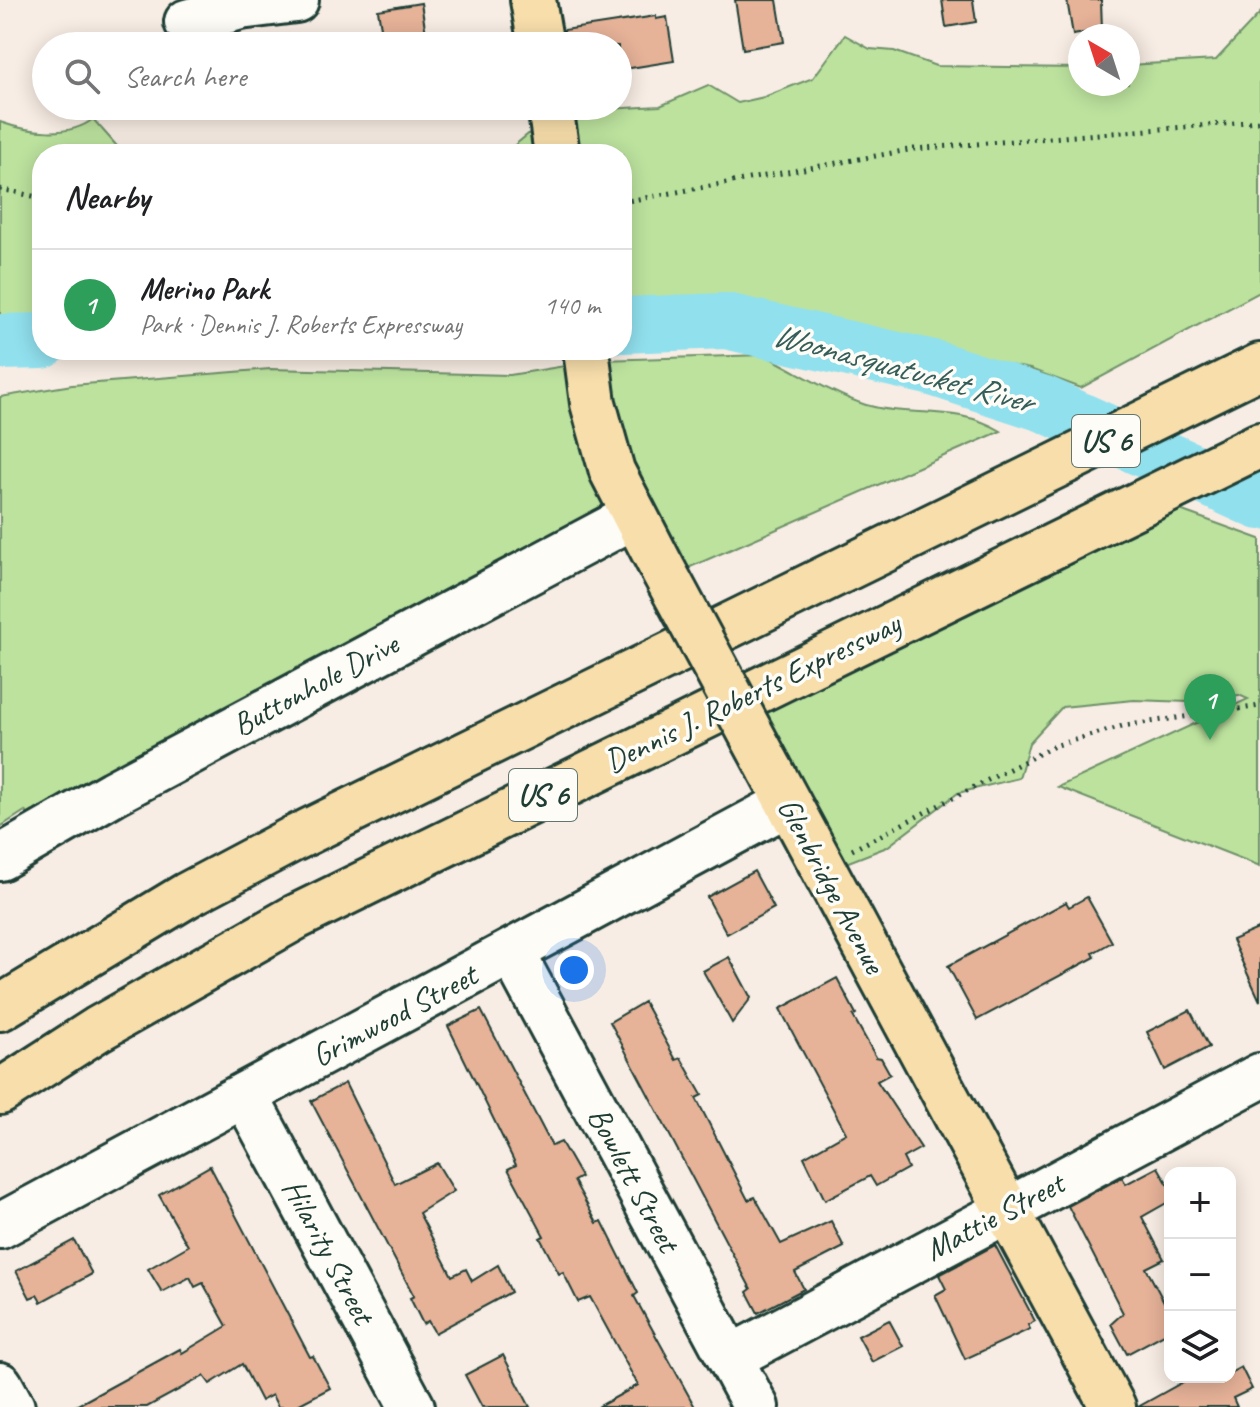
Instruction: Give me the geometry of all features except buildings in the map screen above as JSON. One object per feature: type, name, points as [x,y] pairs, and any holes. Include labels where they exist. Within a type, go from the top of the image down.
[{"type":"main road","points":[[533,0],[539,32]]},
{"type":"main road","points":[[552,120],[556,144]]},
{"type":"main road","name":"Glenbridge Avenue","points":[[588,360],[599,427],[612,471],[634,516],[1113,1407]]},
{"type":"main road","name":"US 6","points":[[0,1008],[100,945],[278,847],[1260,366]]},
{"type":"main road","name":"Dennis J. Roberts Expressway","points":[[0,1092],[110,1022],[296,917],[1260,445]]},
{"type":"street","points":[[187,22],[240,7],[296,0]]},
{"type":"street","name":"Buttonhole Drive","points":[[0,858],[113,793],[634,516]]},
{"type":"street","name":"Grimwood Street","points":[[0,1226],[512,952],[779,786]]},
{"type":"street","name":"Bowlett Street","points":[[512,952],[756,1407]]},
{"type":"street","name":"Mattie Street","points":[[730,1358],[1260,1076]]},
{"type":"street","name":"Hilarity Street","points":[[245,1095],[412,1407]]},
{"type":"street","points":[[0,1385],[12,1407]]},
{"type":"path","points":[[632,200],[914,149],[1260,121]]},
{"type":"path","points":[[0,189],[32,196]]},
{"type":"path","points":[[823,865],[1054,746],[1122,726],[1260,706]]},
{"type":"green space","points":[[1260,13],[1260,292],[1081,388],[1030,369],[784,320],[733,302],[632,300],[632,144],[516,144],[545,120],[632,120],[632,108],[660,106],[708,85],[738,103],[764,97],[813,78],[845,35],[870,49],[894,51],[936,66],[1068,68],[1068,96],[1140,96],[1140,64],[1216,60]]},
{"type":"green space","points":[[94,120],[115,144],[32,144],[32,330],[0,332],[0,122],[48,131]]},
{"type":"green space","points":[[764,355],[866,405],[968,417],[1001,431],[672,575],[639,532],[32,824],[25,811],[0,827],[0,397],[72,385],[270,369],[510,375],[601,360]]},
{"type":"green space","points":[[1166,505],[1260,539],[1260,866],[1058,787],[1248,699],[1239,695],[1189,702],[1134,700],[1062,707],[1029,743],[1019,778],[958,793],[887,847],[833,868],[756,701]]},
{"type":"waterway","name":"Woonasquatucket River","points":[[632,325],[726,321],[933,368],[1044,404],[1260,502]]},
{"type":"waterway","name":"Woonasquatucket River","points":[[0,342],[32,341]]},
{"type":"place","name":"Merino Park","points":[[1210,740]]}]
